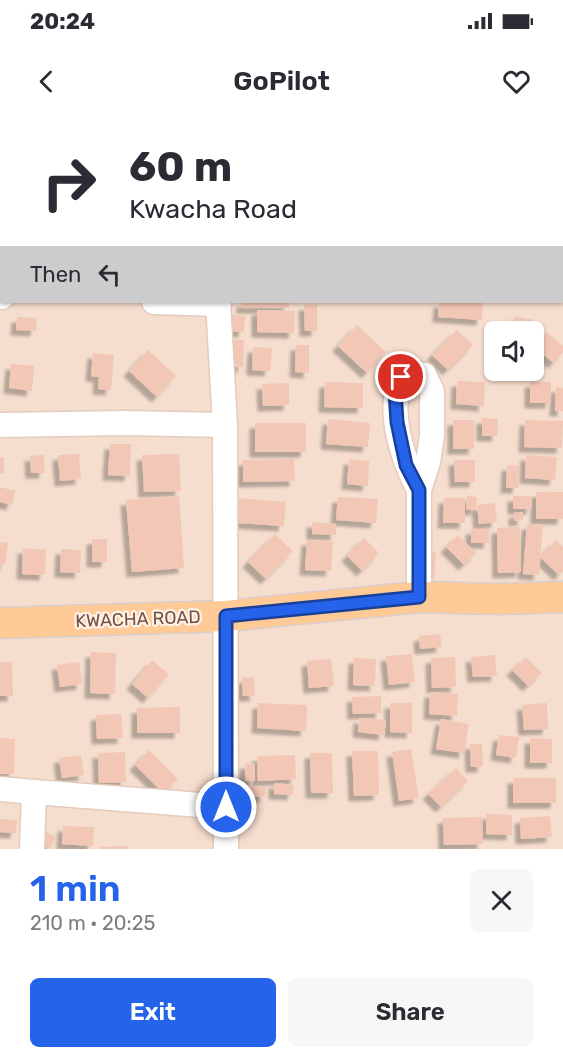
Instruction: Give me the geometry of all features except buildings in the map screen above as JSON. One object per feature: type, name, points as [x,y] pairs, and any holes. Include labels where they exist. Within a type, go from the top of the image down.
[{"type":"main road","name":"KWACHA ROAD","points":[[0,623],[226,616],[419,597],[498,599],[563,597]]},
{"type":"street","points":[[218,303],[225,425],[226,849]]},
{"type":"street","points":[[0,425],[124,423],[225,425]]},
{"type":"street","points":[[419,490],[419,597]]},
{"type":"street","points":[[0,789],[226,807]]},
{"type":"street","points":[[32,849],[34,792]]},
{"type":"shaded area","points":[[0,303],[563,303],[563,849],[0,849]]},
{"type":"route","points":[[226,807],[226,616],[419,597],[419,490],[406,465],[397,422],[395,391],[401,377]]}]
